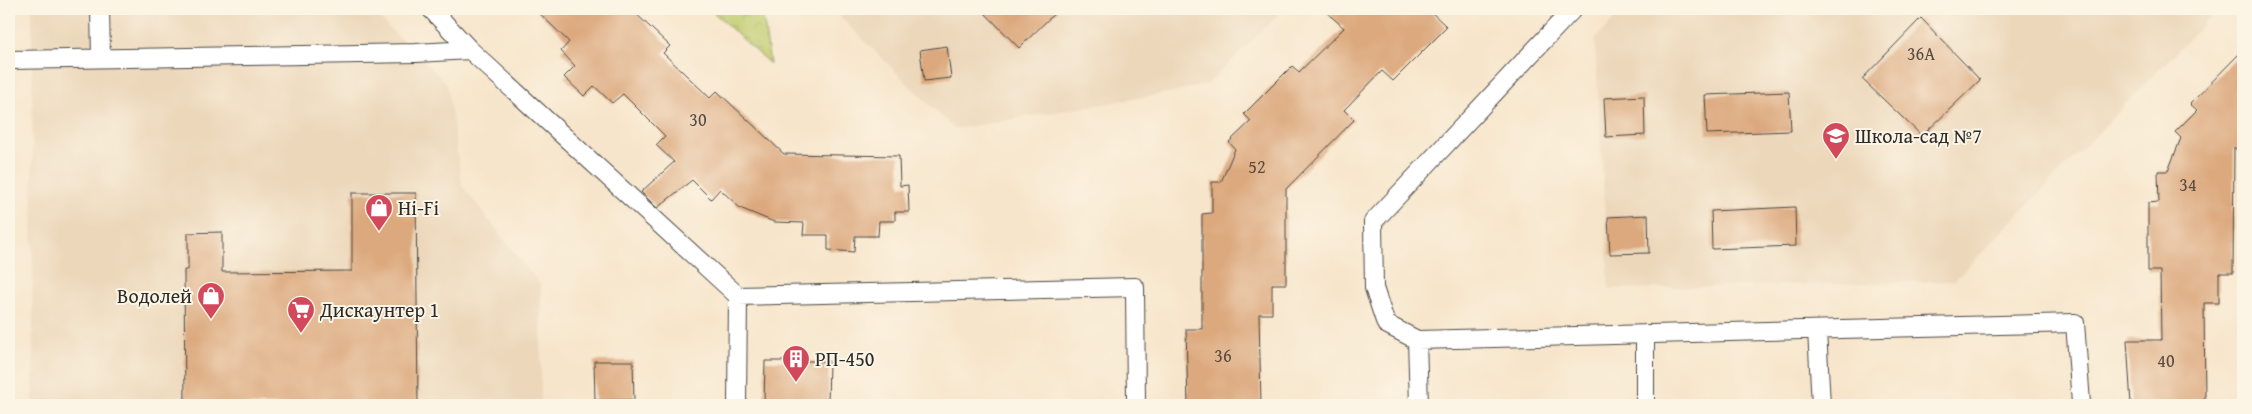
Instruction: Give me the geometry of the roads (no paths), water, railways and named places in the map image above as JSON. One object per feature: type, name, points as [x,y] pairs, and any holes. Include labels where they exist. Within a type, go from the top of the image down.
[{"type":"lane","points":[[100,9],[101,58]]},
{"type":"lane","points":[[431,9],[470,50],[738,296],[1135,287],[1136,403]]},
{"type":"lane","points":[[1573,9],[1373,222],[1374,288],[1386,324],[1418,340],[2075,323],[2081,403]]},
{"type":"lane","points":[[9,60],[416,54],[470,50]]},
{"type":"lane","points":[[737,405],[738,296]]},
{"type":"lane","points":[[1817,330],[1821,405]]},
{"type":"lane","points":[[1645,334],[1646,405]]},
{"type":"lane","points":[[1418,340],[1419,405]]},
{"type":"place","name":"Школа-сад №7","points":[[1836,160]]},
{"type":"place","name":"Hi-Fi","points":[[379,232]]},
{"type":"place","name":"Водолей","points":[[211,320]]},
{"type":"place","name":"Дискаунтер 1","points":[[301,334]]},
{"type":"place","name":"РП-450","points":[[796,383]]}]
